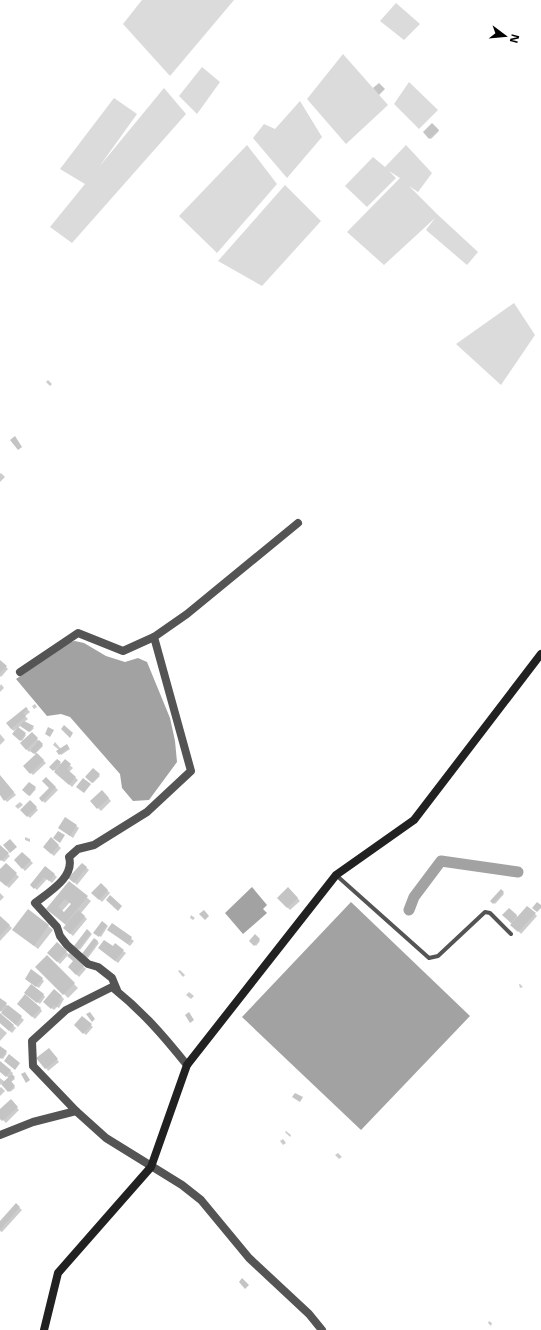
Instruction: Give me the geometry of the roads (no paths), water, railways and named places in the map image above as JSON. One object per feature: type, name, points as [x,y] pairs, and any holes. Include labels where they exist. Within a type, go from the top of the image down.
[{"type":"street","points":[[20,672],[78,633],[123,651],[154,637],[187,614],[298,523]]},
{"type":"street","points":[[117,990],[112,978],[98,967],[88,964],[67,945],[60,936],[57,928],[35,903],[58,884],[69,871],[71,865],[69,857],[78,849],[94,845],[147,812],[191,771],[154,637]]},
{"type":"street","points":[[44,1330],[58,1273],[151,1167],[187,1065],[336,875],[414,820],[541,654]]},
{"type":"street","points":[[187,1065],[154,1024],[133,1003],[112,987],[66,1010],[32,1041],[33,1066],[76,1111],[106,1138],[182,1185],[201,1200],[249,1258],[309,1314],[322,1330]]},
{"type":"street","points":[[0,1135],[33,1122],[76,1111]]},
{"type":"lane","points":[[336,875],[429,958],[438,956],[485,912],[490,913],[511,934]]},
{"type":"waterway","points":[[409,910],[414,897],[441,861],[518,872]]}]
